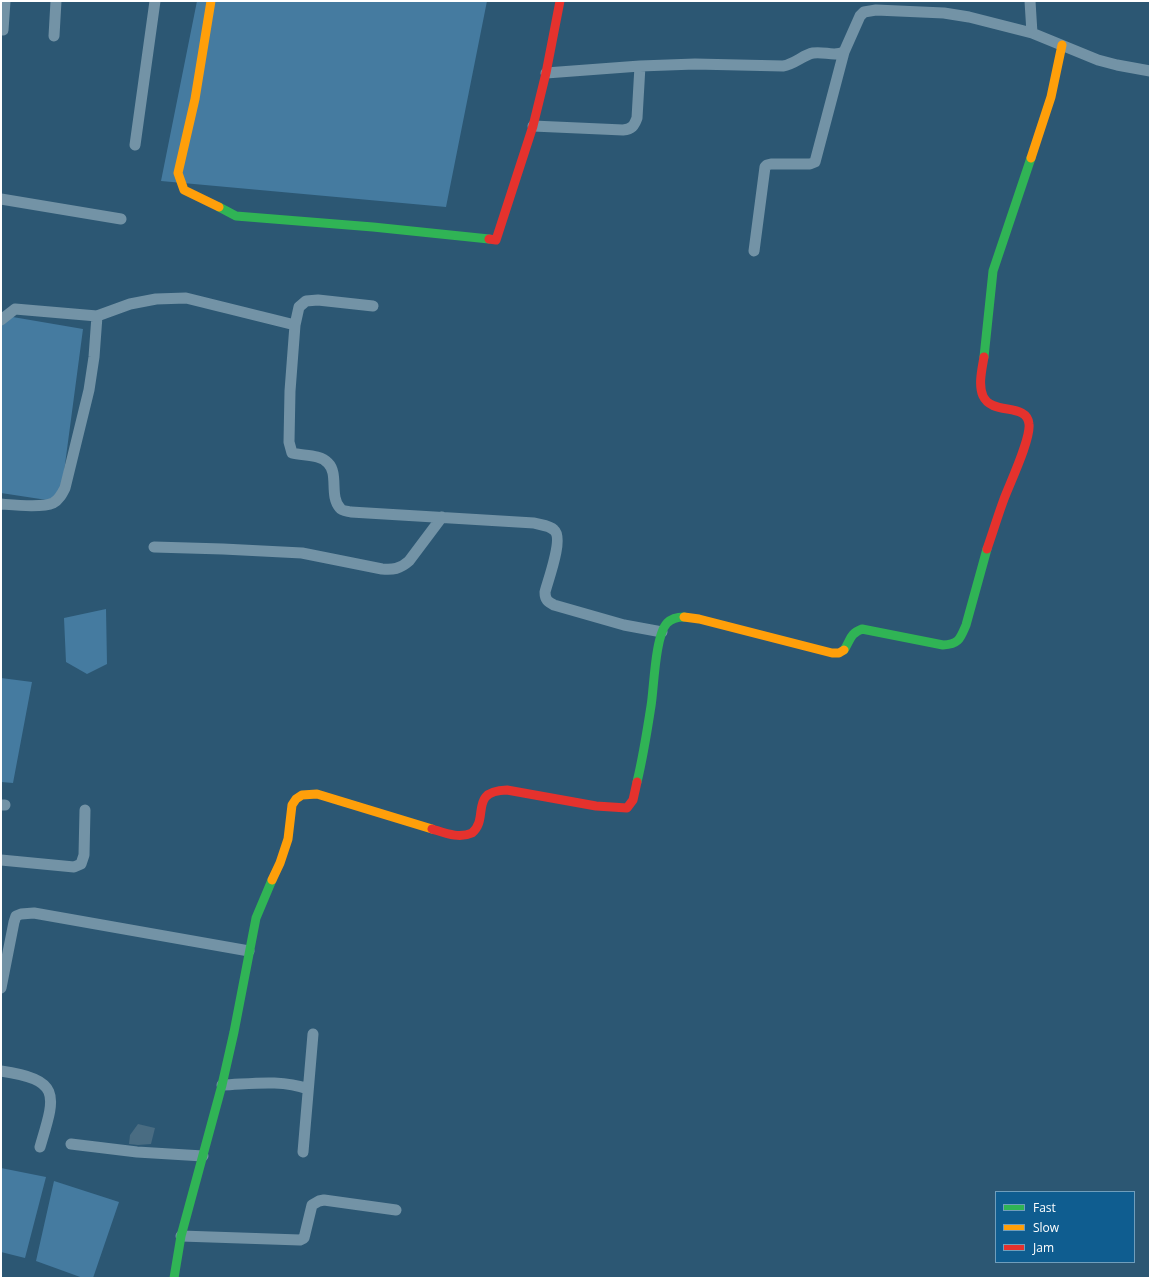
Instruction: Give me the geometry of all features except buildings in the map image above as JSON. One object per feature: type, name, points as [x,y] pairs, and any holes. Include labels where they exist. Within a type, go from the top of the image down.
[{"type":"street","points":[[2,30],[5,1]]},
{"type":"street","points":[[54,36],[56,1]]},
{"type":"street","points":[[135,145],[155,1]]},
{"type":"street","points":[[211,1],[195,99],[178,173],[184,190],[236,216],[373,227],[496,240],[533,126],[546,73],[560,1]]},
{"type":"street","points":[[1030,1],[1032,33]]},
{"type":"street","points":[[754,251],[765,167],[766,165],[771,164],[810,164],[815,162],[844,52],[860,16],[869,11],[894,6],[969,17],[1032,33],[1098,60],[1150,71]]},
{"type":"street","points":[[174,1278],[181,1236],[222,1085],[258,913],[280,863],[288,839],[292,805],[296,799],[302,795],[317,794],[452,835],[462,836],[472,834],[476,829],[484,797],[496,789],[596,806],[623,809],[627,808],[633,800],[639,775],[651,707],[659,643],[662,632],[667,623],[674,618],[684,617],[699,619],[832,653],[843,652],[846,649],[850,636],[853,632],[862,629],[943,645],[954,644],[961,637],[966,625],[986,552],[1030,427],[1028,417],[1024,413],[997,407],[988,403],[981,392],[981,381],[989,290],[993,271],[1051,97],[1062,45]]},
{"type":"street","points":[[546,73],[640,66],[695,64],[784,66],[792,64],[810,54],[817,53],[834,55],[844,52]]},
{"type":"street","points":[[533,126],[629,129],[635,124],[640,66]]},
{"type":"street","points":[[1,199],[120,219]]},
{"type":"street","points":[[1,320],[15,309],[97,316],[130,304],[156,299],[186,298],[295,325]]},
{"type":"street","points":[[373,306],[318,300],[306,301],[299,307],[295,325],[288,442],[292,452],[322,459],[328,462],[331,468],[336,501],[339,508],[343,510],[534,523],[549,527],[555,530],[558,539],[555,558],[545,592],[545,597],[548,602],[624,625],[662,632]]},
{"type":"street","points":[[1,504],[27,506],[53,503],[58,500],[65,488],[89,390],[94,357],[97,316]]},
{"type":"street","points":[[154,547],[223,549],[302,554],[382,569],[394,569],[403,566],[409,561],[442,517]]},
{"type":"street","points":[[1,860],[74,866],[81,864],[84,855],[85,810]]},
{"type":"street","points":[[1,988],[16,916],[26,913],[34,913],[249,951]]},
{"type":"street","points":[[303,1152],[313,1034]]},
{"type":"street","points":[[1,1071],[35,1078],[45,1085],[51,1096],[51,1111],[40,1147]]},
{"type":"street","points":[[222,1085],[275,1082],[308,1088]]},
{"type":"street","points":[[71,1144],[137,1152],[203,1156]]},
{"type":"street","points":[[181,1236],[300,1240],[304,1238],[312,1206],[319,1201],[324,1200],[396,1210]]},
{"type":"water","points":[[197,1],[487,1],[446,207],[161,181]]},
{"type":"water","points":[[1,315],[83,329],[60,502],[1,493]]},
{"type":"water","points":[[106,609],[107,664],[87,674],[66,662],[64,618]]},
{"type":"water","points":[[1,678],[32,682],[13,783],[1,782]]},
{"type":"water","points":[[1,1168],[46,1177],[25,1258],[1,1252]]},
{"type":"water","points":[[54,1181],[119,1202],[93,1278],[83,1278],[36,1261]]},
{"type":"traffic: fast","points":[[984,357],[993,271],[1031,158]]},
{"type":"traffic: fast","points":[[219,207],[236,216],[373,227],[489,239]]},
{"type":"traffic: fast","points":[[844,650],[852,635],[862,629],[943,645],[956,642],[966,625],[987,549]]},
{"type":"traffic: fast","points":[[637,782],[648,725],[657,650],[660,639],[667,623],[675,618],[684,617]]},
{"type":"traffic: fast","points":[[174,1278],[181,1236],[222,1085],[256,918],[272,880]]},
{"type":"traffic: slow","points":[[211,1],[195,99],[178,173],[184,190],[219,207]]},
{"type":"traffic: slow","points":[[1031,158],[1051,97],[1062,45]]},
{"type":"traffic: slow","points":[[684,617],[699,619],[832,653],[839,653],[844,650]]},
{"type":"traffic: slow","points":[[272,880],[280,863],[288,839],[292,805],[296,799],[302,795],[317,794],[432,829]]},
{"type":"traffic: jam","points":[[489,239],[496,240],[533,126],[546,73],[560,1]]},
{"type":"traffic: jam","points":[[984,357],[981,372],[981,387],[983,396],[987,402],[994,406],[1022,413],[1027,417],[1029,424],[1029,431],[1024,450],[1004,499],[987,549]]},
{"type":"traffic: jam","points":[[432,829],[447,834],[467,835],[472,833],[480,820],[482,806],[488,795],[507,790],[596,806],[627,808],[633,800],[637,782]]}]
